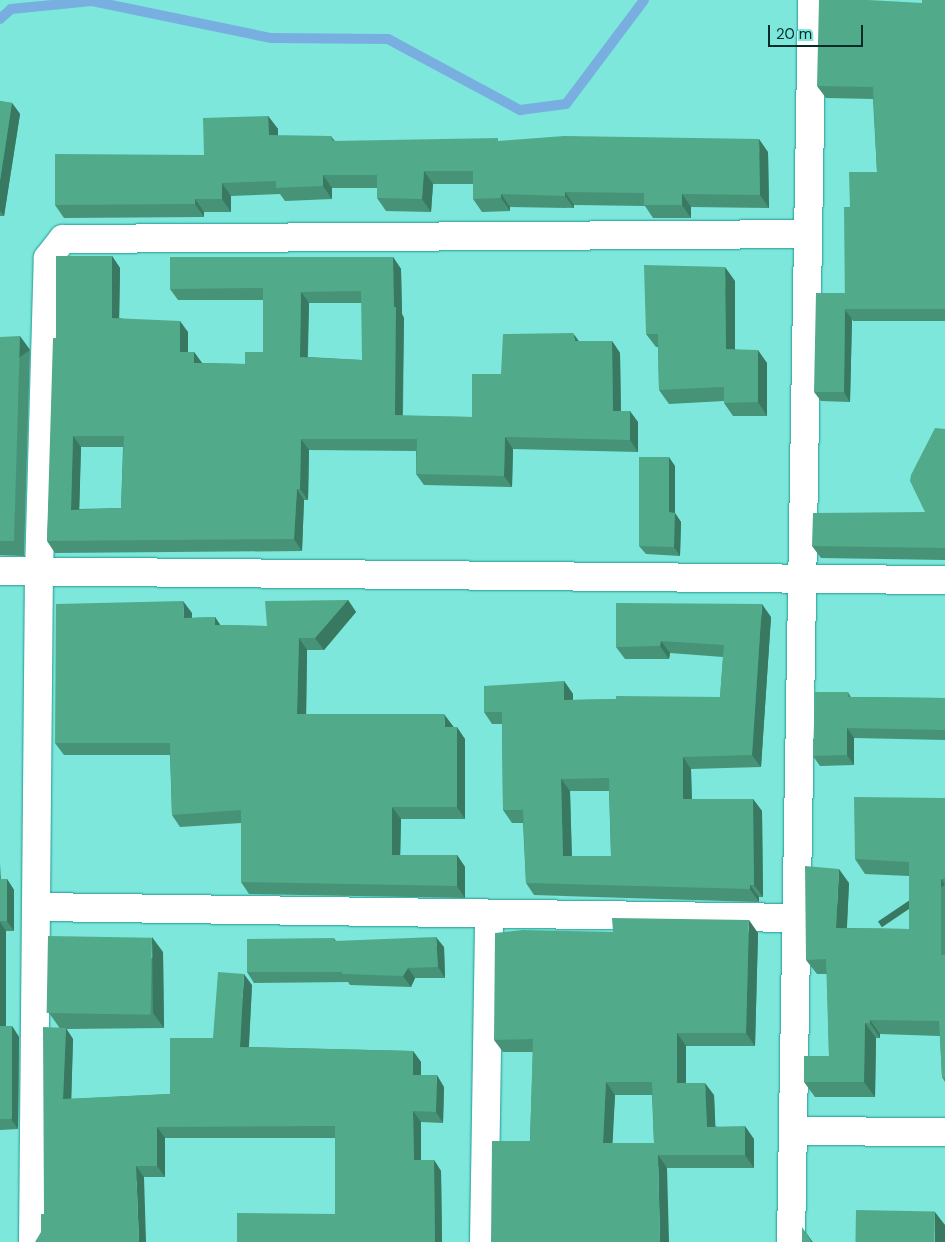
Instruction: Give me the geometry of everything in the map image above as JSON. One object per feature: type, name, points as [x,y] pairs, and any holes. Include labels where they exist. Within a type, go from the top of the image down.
[{"type":"street","points":[[791,1242],[812,0]]},
{"type":"street","points":[[33,1242],[38,907],[39,572],[45,282],[48,258],[63,239],[808,234]]},
{"type":"street","points":[[0,571],[945,580]]},
{"type":"street","points":[[38,907],[797,918]]},
{"type":"street","points":[[484,1242],[488,914]]},
{"type":"street","points":[[793,1131],[945,1132]]},
{"type":"building","points":[[819,0],[922,3],[922,0],[945,0],[945,309],[845,309],[844,207],[850,207],[849,172],[877,172],[873,87],[817,86]]},
{"type":"building","points":[[0,101],[12,103],[0,181]]},
{"type":"building","points":[[268,116],[269,135],[331,136],[332,141],[498,138],[498,141],[564,136],[759,139],[760,195],[682,194],[682,205],[644,205],[644,193],[565,192],[565,196],[501,194],[501,198],[473,199],[473,171],[424,171],[422,199],[377,198],[377,175],[323,175],[323,186],[276,188],[276,181],[222,183],[222,199],[195,199],[195,204],[55,205],[55,154],[204,155],[203,118]]},
{"type":"building","points":[[56,256],[112,256],[112,318],[180,321],[180,352],[194,352],[194,363],[245,364],[245,352],[263,352],[263,288],[170,289],[170,257],[393,257],[394,307],[396,307],[395,415],[472,417],[472,374],[501,374],[503,334],[573,333],[575,341],[612,341],[613,411],[630,411],[630,440],[505,437],[504,476],[416,474],[417,439],[301,439],[300,489],[297,489],[294,539],[47,541],[53,338],[56,338]],"holes":[[[361,291],[362,360],[300,357],[301,292]],[[73,436],[124,436],[121,508],[71,510]]]},
{"type":"building","points":[[644,265],[725,267],[726,349],[758,350],[758,402],[724,403],[724,387],[659,390],[658,334],[646,334]]},
{"type":"building","points":[[816,293],[845,293],[844,392],[814,392]]},
{"type":"building","points":[[20,336],[14,541],[0,541],[0,337]]},
{"type":"building","points":[[935,428],[945,429],[945,548],[812,546],[813,513],[925,512],[910,481],[911,475]]},
{"type":"building","points":[[639,457],[669,457],[669,512],[675,513],[674,547],[639,546]]},
{"type":"building","points":[[348,600],[315,638],[299,638],[297,714],[444,714],[445,727],[457,727],[457,807],[392,807],[392,855],[457,855],[457,886],[241,882],[241,810],[172,815],[170,743],[55,743],[56,604],[183,601],[184,618],[215,617],[215,625],[267,626],[265,601]]},
{"type":"building","points":[[616,603],[762,604],[752,755],[683,757],[683,799],[753,799],[754,885],[750,885],[750,889],[526,883],[523,810],[503,810],[502,712],[484,712],[484,686],[564,681],[564,700],[616,699],[616,696],[720,697],[724,645],[661,641],[660,646],[616,647]],"holes":[[[609,778],[611,856],[563,856],[561,779]]]},
{"type":"building","points":[[815,692],[848,692],[848,697],[945,698],[945,730],[847,728],[847,755],[813,756]]},
{"type":"building","points":[[854,797],[945,798],[945,879],[941,879],[941,955],[945,955],[945,1078],[942,1077],[939,1021],[870,1020],[870,1023],[865,1023],[864,1082],[804,1082],[804,1056],[829,1056],[826,959],[806,960],[805,866],[839,869],[836,928],[909,929],[909,862],[855,859]]},
{"type":"building","points":[[0,879],[7,879],[7,921],[0,921]]},
{"type":"building","points":[[612,918],[749,920],[746,1033],[677,1033],[677,1083],[705,1083],[707,1127],[745,1126],[745,1155],[658,1155],[660,1242],[491,1242],[492,1141],[530,1141],[533,1039],[494,1040],[495,933],[523,930],[613,932]],"holes":[[[606,1082],[652,1082],[654,1143],[603,1143]]]},
{"type":"building","points":[[48,936],[152,938],[151,1015],[47,1013]]},
{"type":"building","points":[[436,937],[438,967],[408,968],[403,976],[342,974],[342,972],[247,972],[247,939],[334,938],[334,941]]},
{"type":"building","points":[[218,972],[244,974],[240,1047],[413,1051],[413,1075],[437,1075],[436,1112],[413,1111],[414,1160],[434,1160],[435,1242],[237,1242],[237,1213],[335,1214],[335,1126],[157,1127],[157,1166],[136,1166],[139,1242],[35,1242],[41,1232],[41,1214],[44,1214],[43,1027],[66,1028],[63,1099],[170,1094],[170,1038],[213,1038]]},
{"type":"building","points":[[0,1026],[12,1026],[12,1119],[0,1119]]},
{"type":"building","points":[[856,1210],[935,1211],[934,1242],[855,1242]]},
{"type":"building","points":[[802,1227],[811,1242],[802,1242]]},
{"type":"waterway","points":[[0,19],[11,9],[92,1],[271,38],[388,39],[520,110],[566,104],[644,0]]}]
